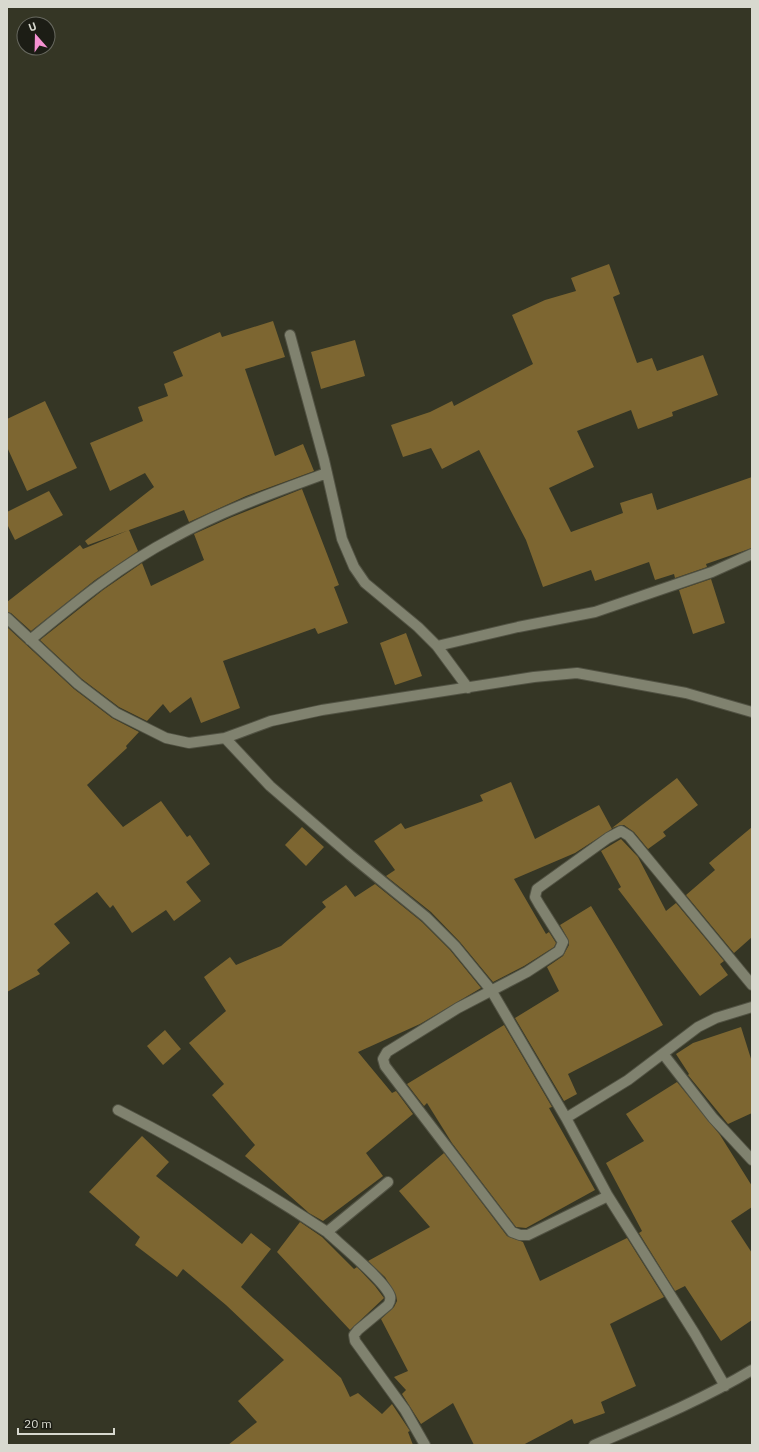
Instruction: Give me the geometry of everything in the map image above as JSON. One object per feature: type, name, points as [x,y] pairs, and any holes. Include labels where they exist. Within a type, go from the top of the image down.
[{"type":"street","points":[[290,335],[327,473],[342,540],[354,567],[365,583],[418,627],[437,646],[468,688]]},
{"type":"street","points":[[30,640],[82,597],[172,538],[213,518],[327,473]]},
{"type":"street","points":[[437,646],[518,627],[595,612],[712,572],[752,554]]},
{"type":"street","points":[[7,618],[78,684],[116,713],[146,730],[166,738],[189,743],[225,738],[271,721],[322,710],[534,677],[577,673],[686,693],[752,712]]},
{"type":"street","points":[[225,738],[270,786],[350,855],[426,917],[456,946],[491,990],[566,1118],[608,1196],[695,1334],[725,1386]]},
{"type":"street","points":[[608,1196],[528,1235],[520,1235],[512,1232],[385,1066],[383,1058],[396,1044],[458,1008],[527,972],[559,951],[562,946],[561,936],[536,897],[537,889],[608,838],[621,831],[629,836],[752,985]]},
{"type":"street","points":[[566,1118],[628,1080],[664,1055],[698,1027],[716,1018],[752,1006]]},
{"type":"street","points":[[664,1055],[713,1118],[752,1160]]},
{"type":"street","points":[[118,1110],[224,1166],[265,1191],[327,1232],[362,1264],[389,1294],[390,1301],[388,1305],[358,1330],[354,1336],[355,1342],[405,1410],[425,1445]]},
{"type":"street","points":[[327,1232],[388,1182]]},
{"type":"street","points":[[594,1445],[659,1418],[725,1386],[752,1370]]},
{"type":"building","points":[[609,264],[620,294],[613,297],[637,363],[652,358],[657,371],[703,355],[718,395],[672,412],[673,416],[638,429],[631,410],[577,431],[594,467],[549,488],[571,532],[623,513],[620,503],[652,493],[657,510],[752,477],[752,548],[706,564],[707,567],[675,578],[674,574],[655,580],[649,562],[595,581],[591,570],[543,587],[526,540],[479,450],[442,469],[431,448],[403,457],[391,425],[430,412],[452,401],[454,406],[533,364],[512,315],[545,300],[576,291],[571,278]]},
{"type":"building","points":[[273,321],[285,357],[245,369],[275,456],[303,444],[314,471],[246,496],[189,522],[184,510],[88,545],[85,541],[154,487],[145,473],[110,491],[90,443],[143,421],[138,407],[168,396],[164,384],[183,376],[173,352],[220,332],[222,337]]},
{"type":"building","points":[[355,340],[365,376],[321,389],[311,352]]},
{"type":"building","points":[[45,401],[77,468],[27,491],[7,447],[7,419]]},
{"type":"building","points":[[302,489],[339,585],[334,587],[348,623],[318,634],[315,628],[223,661],[240,708],[201,723],[191,697],[170,713],[163,704],[147,721],[119,707],[82,679],[40,640],[103,590],[142,563],[151,586],[204,560],[194,534]]},
{"type":"building","points":[[49,491],[63,515],[15,540],[7,524],[7,512]]},
{"type":"building","points":[[129,530],[138,551],[95,580],[31,631],[11,613],[7,612],[7,602],[80,545],[83,549]]},
{"type":"building","points":[[711,579],[725,623],[693,634],[679,590]]},
{"type":"building","points":[[7,627],[74,689],[112,718],[139,732],[126,746],[127,748],[87,785],[123,827],[161,801],[187,837],[190,835],[210,864],[186,882],[201,901],[174,921],[166,910],[132,933],[113,905],[110,908],[97,892],[54,924],[70,943],[37,970],[40,974],[7,992]]},
{"type":"building","points":[[406,633],[422,676],[395,685],[380,643]]},
{"type":"building","points":[[677,778],[698,805],[663,832],[666,836],[648,849],[634,832],[624,825],[612,828]]},
{"type":"building","points":[[511,782],[535,839],[599,805],[612,829],[575,853],[514,879],[546,934],[549,932],[556,943],[554,947],[524,966],[493,982],[460,942],[431,912],[386,876],[395,870],[374,841],[401,823],[405,829],[483,801],[480,795]]},
{"type":"building","points":[[302,827],[324,847],[306,866],[285,845]]},
{"type":"building","points":[[752,827],[752,937],[734,953],[686,895],[715,870],[709,863]]},
{"type":"building","points":[[621,839],[638,857],[666,911],[676,903],[724,961],[720,964],[728,975],[700,996],[618,889],[621,887],[601,851]]},
{"type":"building","points":[[375,884],[422,922],[450,950],[481,988],[420,1024],[358,1052],[392,1093],[396,1091],[413,1114],[366,1153],[383,1176],[323,1221],[309,1213],[245,1156],[255,1145],[212,1095],[224,1084],[189,1043],[226,1011],[204,977],[230,957],[236,965],[281,946],[326,907],[322,902],[346,885],[355,897]]},
{"type":"building","points":[[591,906],[663,1025],[568,1074],[577,1094],[564,1101],[515,1018],[559,991],[547,967],[563,956],[569,945],[568,939],[560,925]]},
{"type":"building","points":[[504,1025],[552,1107],[549,1108],[595,1190],[526,1228],[516,1227],[452,1143],[427,1103],[424,1106],[407,1084]]},
{"type":"building","points":[[741,1027],[752,1062],[752,1113],[728,1124],[688,1075],[689,1074],[676,1054],[693,1043]]},
{"type":"building","points":[[165,1030],[181,1049],[163,1065],[147,1046]]},
{"type":"building","points":[[677,1082],[720,1135],[752,1186],[752,1207],[731,1221],[752,1253],[752,1320],[721,1341],[685,1286],[675,1291],[639,1233],[642,1231],[606,1163],[644,1141],[626,1114]]},
{"type":"building","points":[[142,1136],[169,1162],[156,1176],[242,1244],[251,1233],[271,1249],[241,1287],[341,1378],[350,1397],[358,1393],[382,1414],[392,1404],[410,1431],[408,1432],[413,1445],[228,1445],[257,1422],[238,1401],[284,1360],[226,1305],[183,1269],[177,1277],[135,1245],[140,1237],[89,1192]]},
{"type":"building","points":[[444,1153],[507,1236],[523,1242],[540,1281],[627,1238],[664,1297],[610,1324],[636,1386],[601,1402],[605,1413],[574,1424],[572,1419],[523,1445],[474,1445],[453,1403],[421,1424],[402,1394],[406,1390],[394,1377],[408,1371],[381,1319],[394,1307],[397,1301],[396,1295],[385,1277],[368,1261],[430,1227],[399,1191]]},
{"type":"building","points":[[300,1222],[322,1237],[354,1269],[357,1267],[384,1298],[350,1330],[277,1252]]}]
